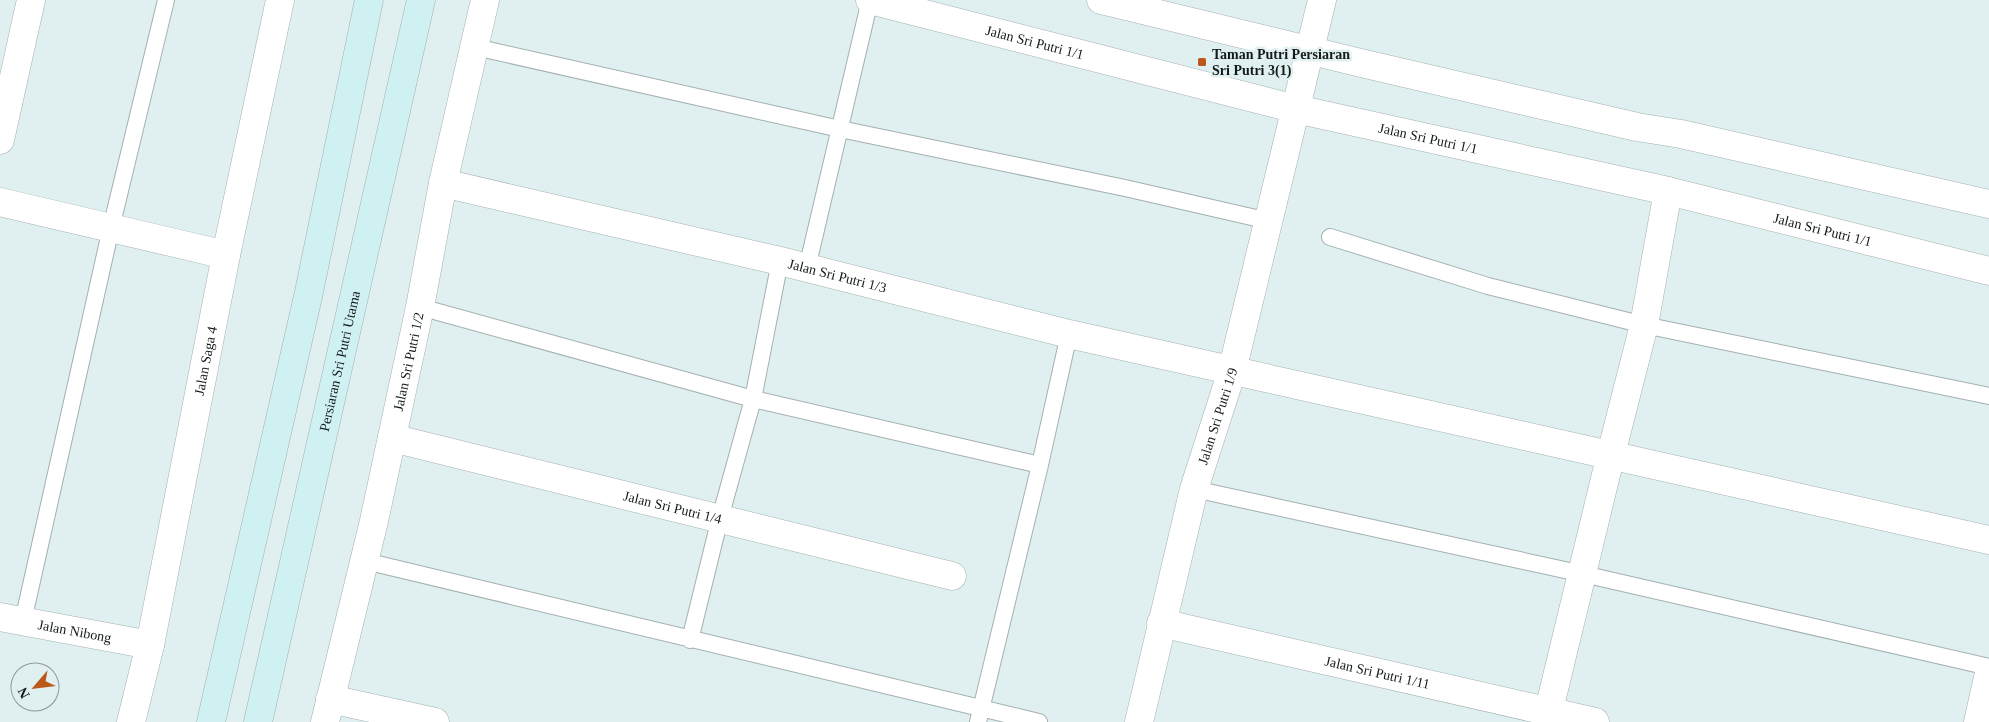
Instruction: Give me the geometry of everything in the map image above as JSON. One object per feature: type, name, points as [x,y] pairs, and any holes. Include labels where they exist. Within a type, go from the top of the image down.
[{"type":"main road","points":[[211,722],[308,292],[369,0]]},
{"type":"main road","name":"Persiaran Sri Putri Utama","points":[[258,722],[422,0]]},
{"type":"street","points":[[0,140],[31,0]]},
{"type":"street","name":"Jalan Saga 4","points":[[131,722],[150,646],[226,255],[280,0]]},
{"type":"street","name":"Jalan Sri Putri 1/2","points":[[327,710],[365,561],[420,307],[444,183],[485,0]]},
{"type":"street","name":"Jalan Sri Putri 1/1","points":[[870,0],[1296,109],[1668,191],[1989,271]]},
{"type":"street","points":[[1101,0],[1636,127],[1681,134],[1989,204]]},
{"type":"street","name":"Jalan Sri Putri 1/9","points":[[1139,722],[1194,489],[1232,371],[1322,0]]},
{"type":"street","name":"Jalan Sri Putri 1/3","points":[[444,183],[780,261],[1070,334],[1989,540]]},
{"type":"street","points":[[1547,716],[1644,325],[1668,191]]},
{"type":"street","points":[[0,202],[226,255]]},
{"type":"street","name":"Jalan Sri Putri 1/4","points":[[392,438],[952,576]]},
{"type":"street","name":"Jalan Nibong","points":[[11,619],[150,646]]},
{"type":"street","name":"Jalan Sri Putri 1/11","points":[[1161,623],[1547,716],[1595,722]]},
{"type":"street","points":[[1978,722],[1989,673]]},
{"type":"street","points":[[327,710],[436,722]]},
{"type":"lane","points":[[11,619],[111,228],[166,0]]},
{"type":"lane","points":[[807,268],[870,0]]},
{"type":"lane","points":[[475,47],[840,129],[1125,188],[1269,221]]},
{"type":"lane","points":[[1330,237],[1488,286],[1644,325],[1989,396]]},
{"type":"lane","points":[[690,640],[752,399],[780,261]]},
{"type":"lane","points":[[420,307],[752,399],[1040,465]]},
{"type":"lane","points":[[979,715],[1070,334]]},
{"type":"lane","points":[[1194,489],[1583,574],[1989,667]]},
{"type":"lane","points":[[365,561],[690,640],[979,715],[1039,722]]},
{"type":"place","name":"Taman Putri Persiaran Sri Putri 3(1)","points":[[1202,62]]}]
